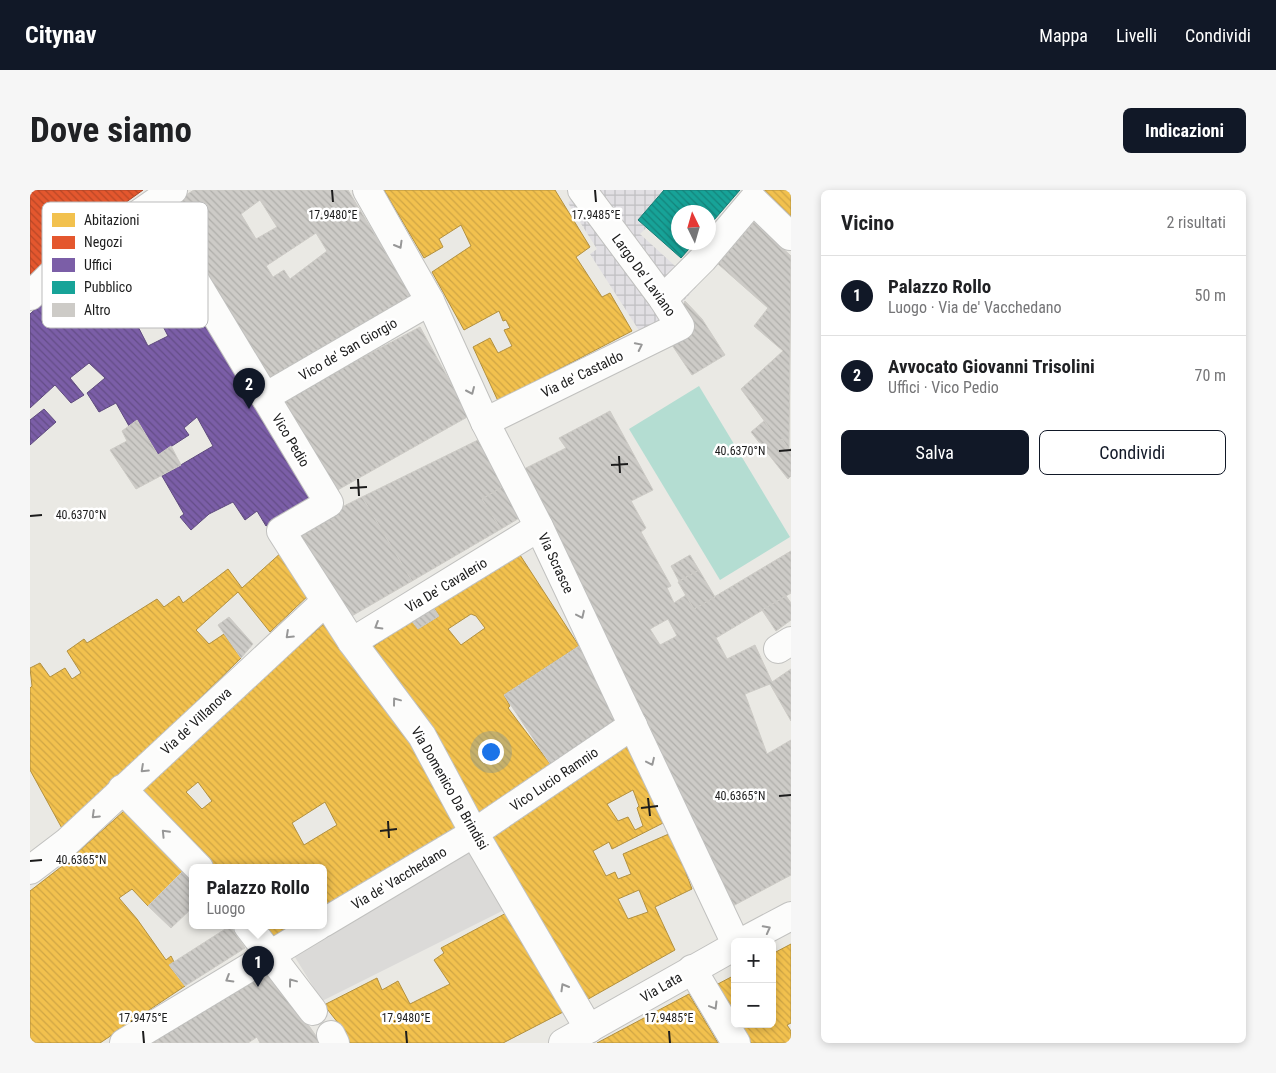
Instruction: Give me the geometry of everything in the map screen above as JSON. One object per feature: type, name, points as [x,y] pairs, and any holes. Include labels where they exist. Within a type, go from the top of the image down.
[{"type":"street","points":[[156,202],[173,190]]},
{"type":"street","name":"Via Scrasce","points":[[367,190],[430,301],[485,422],[539,528],[733,938]]},
{"type":"street","name":"Largo De' Laviano","points":[[590,194],[663,298],[680,326]]},
{"type":"street","points":[[663,298],[703,259],[753,200],[790,236]]},
{"type":"street","points":[[30,296],[42,284]]},
{"type":"street","name":"Vico de' San Giorgio","points":[[265,398],[430,301]]},
{"type":"street","name":"Vico Pedio","points":[[208,303],[329,503],[281,531]]},
{"type":"street","name":"Via de' Castaldo","points":[[485,422],[680,326]]},
{"type":"street","name":"Via De' Cavalerio","points":[[352,642],[539,528]]},
{"type":"street","name":"Via Domenico Da Brindisi","points":[[281,531],[352,642],[422,736],[474,833],[589,1029]]},
{"type":"street","name":"Via de' Villanova","points":[[30,870],[67,842],[325,602]]},
{"type":"street","name":"Vico Lucio Ramnio","points":[[474,833],[633,725]]},
{"type":"street","points":[[122,789],[195,864]]},
{"type":"street","name":"Via de' Vacchedano","points":[[327,921],[474,833]]},
{"type":"street","points":[[750,938],[791,916]]},
{"type":"street","points":[[250,929],[313,1011]]},
{"type":"street","points":[[124,1043],[313,929]]},
{"type":"street","name":"Via Lata","points":[[562,1043],[731,948]]},
{"type":"street","points":[[692,969],[736,1043]]},
{"type":"shaded area","points":[[581,190],[663,190],[638,220],[646,228],[640,234],[697,286],[652,336],[640,332],[590,254],[597,249],[568,203]]},
{"type":"shaded area","points":[[699,386],[790,537],[720,580],[629,429]]},
{"type":"shaded area","points":[[471,845],[508,908],[322,1001],[290,949]]},
{"type":"building: Abitazioni","points":[[384,190],[555,190],[590,247],[576,257],[602,297],[610,293],[632,331],[498,401],[473,347],[490,338],[498,353],[512,346],[504,330],[510,328],[506,320],[503,321],[499,311],[464,330],[432,272],[471,246],[461,225],[439,239],[443,247],[424,258]]},
{"type":"building: Abitazioni","points":[[761,190],[791,190],[791,220]]},
{"type":"building: Abitazioni","points":[[283,551],[313,591],[270,632],[238,592],[196,630],[209,644],[224,634],[241,658],[64,832],[30,770],[30,688],[32,686],[30,668],[40,663],[50,677],[65,668],[72,679],[81,673],[67,651],[84,639],[87,643],[157,599],[164,607],[179,596],[183,603],[228,569],[242,588]]},
{"type":"building: Abitazioni","points":[[520,555],[579,646],[504,695],[510,706],[508,708],[551,765],[477,814],[370,649],[411,620],[418,629],[439,616],[433,607]],"holes":[[[471,614],[476,616],[485,628],[461,645],[448,629]]]},
{"type":"building: Abitazioni","points":[[326,622],[412,739],[463,831],[327,911],[327,864],[211,864],[138,788]],"holes":[[[198,782],[212,801],[202,809],[186,792]],[[325,802],[337,825],[304,845],[292,823]]]},
{"type":"building: Abitazioni","points":[[628,739],[667,821],[612,849],[609,842],[593,851],[606,876],[615,872],[618,879],[631,874],[623,854],[671,833],[692,889],[655,907],[675,950],[583,1002],[485,831]],"holes":[[[633,790],[643,826],[635,830],[628,817],[618,821],[607,804]],[[639,890],[648,912],[628,919],[618,899]]]},
{"type":"building: Abitazioni","points":[[124,811],[183,871],[148,906],[132,889],[119,898],[137,919],[166,960],[171,956],[174,962],[169,965],[185,986],[100,1043],[30,1043],[30,891],[61,867]]},
{"type":"building: Abitazioni","points":[[510,911],[567,1010],[503,1043],[349,1043],[342,1028],[324,1005],[377,978],[382,990],[398,981],[410,1004],[450,984],[434,960],[444,953],[441,948]]},
{"type":"building: Abitazioni","points":[[264,929],[297,929],[274,942]]},
{"type":"building: Abitazioni","points":[[791,944],[791,1023],[787,1025],[791,1031],[791,1043],[751,1043],[742,1028],[776,1028],[776,952]]},
{"type":"building: Abitazioni","points":[[731,977],[731,1009],[716,985]]},
{"type":"building: Abitazioni","points":[[689,994],[718,1043],[597,1043]]},
{"type":"building: Negozi","points":[[30,190],[143,190],[126,202],[42,202],[42,265],[30,275]]},
{"type":"building: Uffici","points":[[42,303],[42,328],[139,328],[148,346],[168,336],[164,328],[208,328],[208,324],[276,436],[316,495],[266,526],[257,511],[245,520],[233,502],[209,514],[191,530],[180,517],[184,514],[162,476],[213,446],[197,417],[184,428],[189,435],[158,455],[137,420],[129,426],[116,403],[99,412],[87,393],[105,378],[89,363],[70,378],[84,395],[71,403],[55,385],[30,408],[30,314]]},
{"type":"building: Uffici","points":[[44,409],[56,422],[30,445],[30,420]]},
{"type":"building: Pubblico","points":[[664,190],[740,190],[716,218],[716,205],[671,205],[671,249],[638,220]]},
{"type":"building: Pubblico","points":[[672,250],[688,250],[681,258]]},
{"type":"building: Altro","points":[[194,190],[348,190],[396,270],[399,268],[413,294],[267,379],[208,280],[208,202],[175,202]],"holes":[[[260,200],[277,227],[256,239],[241,214]],[[316,233],[327,251],[290,279],[284,270],[273,277],[266,266]]]},
{"type":"building: Altro","points":[[754,222],[791,256],[789,450],[782,439],[779,441],[741,389],[783,351],[754,326],[768,308],[718,264]]},
{"type":"building: Altro","points":[[685,301],[702,319],[725,355],[692,375],[670,342],[679,312]]},
{"type":"building: Altro","points":[[420,327],[469,416],[334,492],[280,401]]},
{"type":"building: Altro","points":[[610,411],[653,490],[631,501],[646,528],[641,532],[671,586],[667,588],[674,603],[686,595],[694,609],[791,551],[791,593],[716,638],[727,659],[755,645],[772,682],[791,669],[791,721],[770,684],[745,694],[767,754],[791,740],[791,875],[731,907],[650,728],[598,628],[524,469],[566,448],[559,438]],"holes":[[[668,619],[677,636],[660,645],[650,629]]]},
{"type":"building: Altro","points":[[137,420],[158,455],[171,446],[181,465],[136,489],[110,450],[127,441],[122,431]]},
{"type":"building: Altro","points":[[764,421],[779,441],[782,439],[789,450],[791,448],[791,476],[788,479],[751,432]]},
{"type":"building: Altro","points":[[478,440],[504,486],[482,499],[501,529],[412,581],[362,497]]},
{"type":"building: Altro","points":[[504,486],[521,517],[501,529],[482,499]]},
{"type":"building: Altro","points":[[362,497],[412,581],[350,617],[290,533]]},
{"type":"building: Altro","points":[[690,555],[699,570],[679,581],[671,566]]},
{"type":"building: Altro","points":[[699,570],[715,597],[694,609],[678,582]]},
{"type":"building: Altro","points":[[786,596],[791,603],[791,620],[776,631],[762,610]]},
{"type":"building: Altro","points":[[433,607],[439,616],[418,629],[411,620]]},
{"type":"building: Altro","points":[[229,617],[253,644],[241,658],[218,625]]},
{"type":"building: Altro","points":[[579,646],[618,721],[551,765],[504,695]]},
{"type":"building: Altro","points":[[183,871],[189,878],[189,911],[171,928],[148,906]]},
{"type":"building: Altro","points":[[225,929],[232,929],[245,948],[185,986],[169,965]]},
{"type":"building: Altro","points":[[267,966],[321,1043],[260,1043],[257,1037],[248,1043],[147,1043]]},
{"type":"place","name":"Avvocato Giovanni Trisolini","points":[[249,409]]},
{"type":"place","name":"Palazzo Rollo","points":[[258,987]]}]
